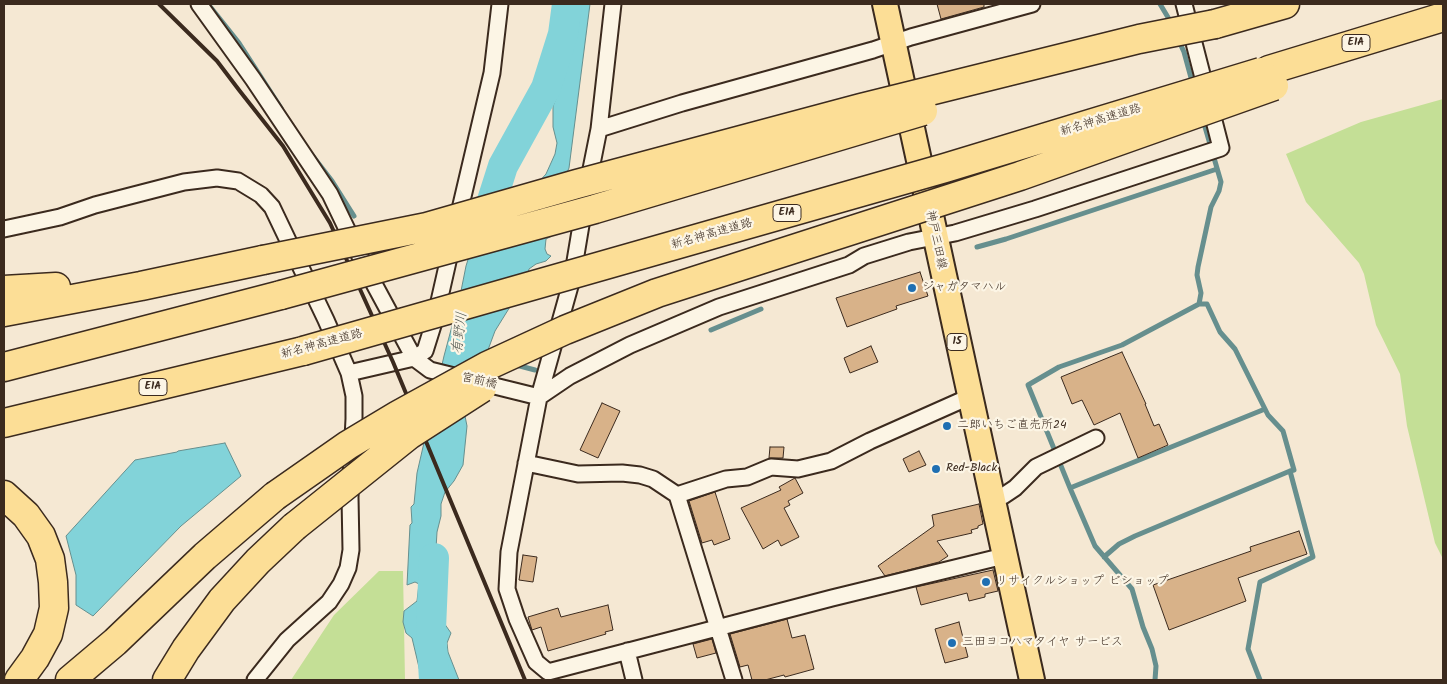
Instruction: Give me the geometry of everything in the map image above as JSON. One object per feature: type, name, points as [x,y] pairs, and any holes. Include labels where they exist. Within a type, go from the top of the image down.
[{"type":"highway","points":[[4,367],[281,295],[604,206],[1284,4]]},
{"type":"highway","name":"新名神高速道路","points":[[4,423],[303,351],[945,168],[1272,78],[1443,17]]},
{"type":"highway","points":[[4,312],[141,286],[427,226],[861,108],[1139,39],[1215,24]]},
{"type":"highway","points":[[70,680],[115,642],[205,556],[275,496],[348,445],[487,366],[565,330],[657,293],[1020,176],[1272,78],[1443,26]]},
{"type":"highway","points":[[4,290],[77,286],[135,280],[263,260]]},
{"type":"highway","points":[[166,680],[222,600],[258,560],[294,527],[409,435],[474,393],[657,293]]},
{"type":"highway","points":[[4,495],[26,515],[41,536],[50,559],[54,582],[54,608],[48,634],[35,658],[19,680]]},
{"type":"main road","name":"神戸三田線","points":[[885,4],[991,499],[1032,680]]},
{"type":"street","points":[[199,4],[330,194],[366,270],[414,358]]},
{"type":"street","points":[[349,373],[414,358],[425,351],[436,319],[492,73],[500,4]]},
{"type":"street","points":[[613,4],[599,129],[572,279],[533,395],[526,463],[509,552],[508,589],[517,619],[536,662],[548,672],[832,598],[1004,556]]},
{"type":"street","points":[[599,129],[1032,4]]},
{"type":"street","points":[[533,395],[630,345],[719,307],[850,265],[864,256],[873,253],[909,242],[955,233],[1035,209],[1220,148],[1184,4]]},
{"type":"street","points":[[4,229],[60,217],[95,205],[184,182],[217,178],[238,181],[261,195],[272,207],[323,312],[349,373],[354,396],[350,497],[351,550],[348,568],[341,584],[329,602],[287,640],[254,680]]},
{"type":"street","name":"宮前橋","points":[[414,358],[430,370],[533,395]]},
{"type":"street","points":[[677,494],[726,479],[747,477],[771,467],[798,469],[831,461],[870,441],[969,397]]},
{"type":"street","points":[[991,499],[1003,496],[1015,488],[1036,467],[1096,438]]},
{"type":"street","points":[[526,463],[578,474],[622,473],[640,475],[653,479],[677,494],[734,680]]},
{"type":"street","points":[[627,651],[634,680]]},
{"type":"green space","points":[[1443,99],[1443,559],[1435,543],[1407,426],[1400,374],[1376,325],[1364,274],[1359,263],[1306,202],[1286,154],[1361,122]]},
{"type":"green space","points":[[379,571],[403,571],[405,680],[291,680],[334,615]]},
{"type":"water","points":[[570,4],[590,4],[569,168],[562,184],[540,213],[556,232],[546,239],[545,249],[547,254],[551,256],[546,261],[536,264],[529,269],[526,281],[495,331],[465,416],[467,426],[463,465],[445,492],[441,504],[441,516],[437,532],[435,598],[430,600],[430,607],[434,621],[444,623],[451,633],[447,643],[448,652],[459,680],[422,680],[412,638],[406,633],[403,622],[404,611],[417,601],[419,584],[415,582],[407,585],[410,525],[412,523],[411,507],[414,504],[417,473],[466,266],[474,240],[491,225],[495,212],[528,194],[546,174],[555,154],[557,143],[553,127],[553,106],[557,96]]},
{"type":"water","points":[[225,443],[241,476],[181,526],[93,616],[76,605],[76,575],[66,536],[135,460]]},
{"type":"building","points":[[937,4],[984,4],[984,7],[941,19]]},
{"type":"building","points":[[920,272],[928,296],[896,306],[897,309],[847,327],[836,298]]},
{"type":"building","points":[[871,346],[878,362],[850,373],[844,358]]},
{"type":"building","points":[[1122,352],[1154,426],[1159,424],[1168,445],[1138,458],[1120,413],[1094,425],[1082,400],[1072,404],[1061,377]]},
{"type":"building","points":[[602,403],[620,411],[598,458],[580,450]]},
{"type":"building","points":[[770,447],[784,447],[783,458],[769,458]]},
{"type":"building","points":[[919,451],[926,465],[909,472],[903,459]]},
{"type":"building","points":[[795,478],[803,493],[788,501],[790,505],[784,508],[799,537],[781,546],[778,540],[763,549],[741,508],[781,490],[779,487]]},
{"type":"building","points":[[715,492],[730,539],[714,545],[712,540],[702,543],[689,501]]},
{"type":"building","points":[[979,504],[983,524],[971,530],[972,533],[937,541],[948,556],[939,562],[885,576],[878,566],[934,526],[932,515]]},
{"type":"building","points":[[1299,531],[1307,554],[1238,578],[1246,601],[1169,630],[1153,585],[1251,551],[1250,547]]},
{"type":"building","points":[[523,555],[537,557],[533,582],[519,580]]},
{"type":"building","points":[[993,570],[998,591],[969,601],[967,593],[921,605],[916,587]]},
{"type":"building","points":[[608,605],[613,630],[605,632],[606,634],[548,651],[541,627],[532,630],[528,617],[558,608],[561,617]]},
{"type":"building","points":[[787,619],[792,638],[805,635],[814,669],[785,677],[784,675],[765,680],[752,680],[748,665],[740,667],[730,634]]},
{"type":"building","name":"三田ヨコハマタイヤ サービス","points":[[959,622],[968,657],[945,663],[935,629]]},
{"type":"building","points":[[712,639],[716,653],[697,658],[693,644]]},
{"type":"waterway","points":[[208,4],[239,43],[281,108]]},
{"type":"waterway","name":"有野川","points":[[482,232],[503,166],[546,88],[563,34],[567,4]]},
{"type":"waterway","points":[[1160,4],[1172,24]]},
{"type":"waterway","points":[[1178,39],[1184,52],[1193,85]]},
{"type":"waterway","points":[[1155,680],[1156,666],[1152,649],[1143,627],[1132,589],[1095,546],[1028,385],[1059,367],[1122,345],[1199,304],[1201,293],[1197,275],[1198,267],[1211,207],[1221,182],[1203,120]]},
{"type":"waterway","points":[[312,155],[332,181],[354,216]]},
{"type":"waterway","points":[[977,247],[1217,169]]},
{"type":"waterway","points":[[1199,304],[1207,304],[1220,332],[1235,349],[1268,415],[1283,431],[1294,470],[1290,471],[1313,557],[1260,582],[1248,649],[1260,680]]},
{"type":"waterway","points":[[711,330],[761,309]]},
{"type":"waterway","points":[[516,365],[535,370]]},
{"type":"waterway","points":[[1070,488],[1265,409]]},
{"type":"waterway","points":[[1104,557],[1119,544],[1135,536],[1290,471]]},
{"type":"waterway","name":"有野川","points":[[434,558],[431,629],[434,680]]},
{"type":"railway","points":[[159,4],[217,61],[283,146],[330,223],[393,362],[525,680]]},
{"type":"place","name":"ジャガタマハル","points":[[912,288]]},
{"type":"place","name":"二郎いちご直売所24","points":[[947,426]]},
{"type":"place","name":"Red-Black","points":[[936,469]]},
{"type":"place","name":"リサイクルショップ ビショップ","points":[[986,582]]},
{"type":"place","name":"三田ヨコハマタイヤ サービス","points":[[952,643]]}]
